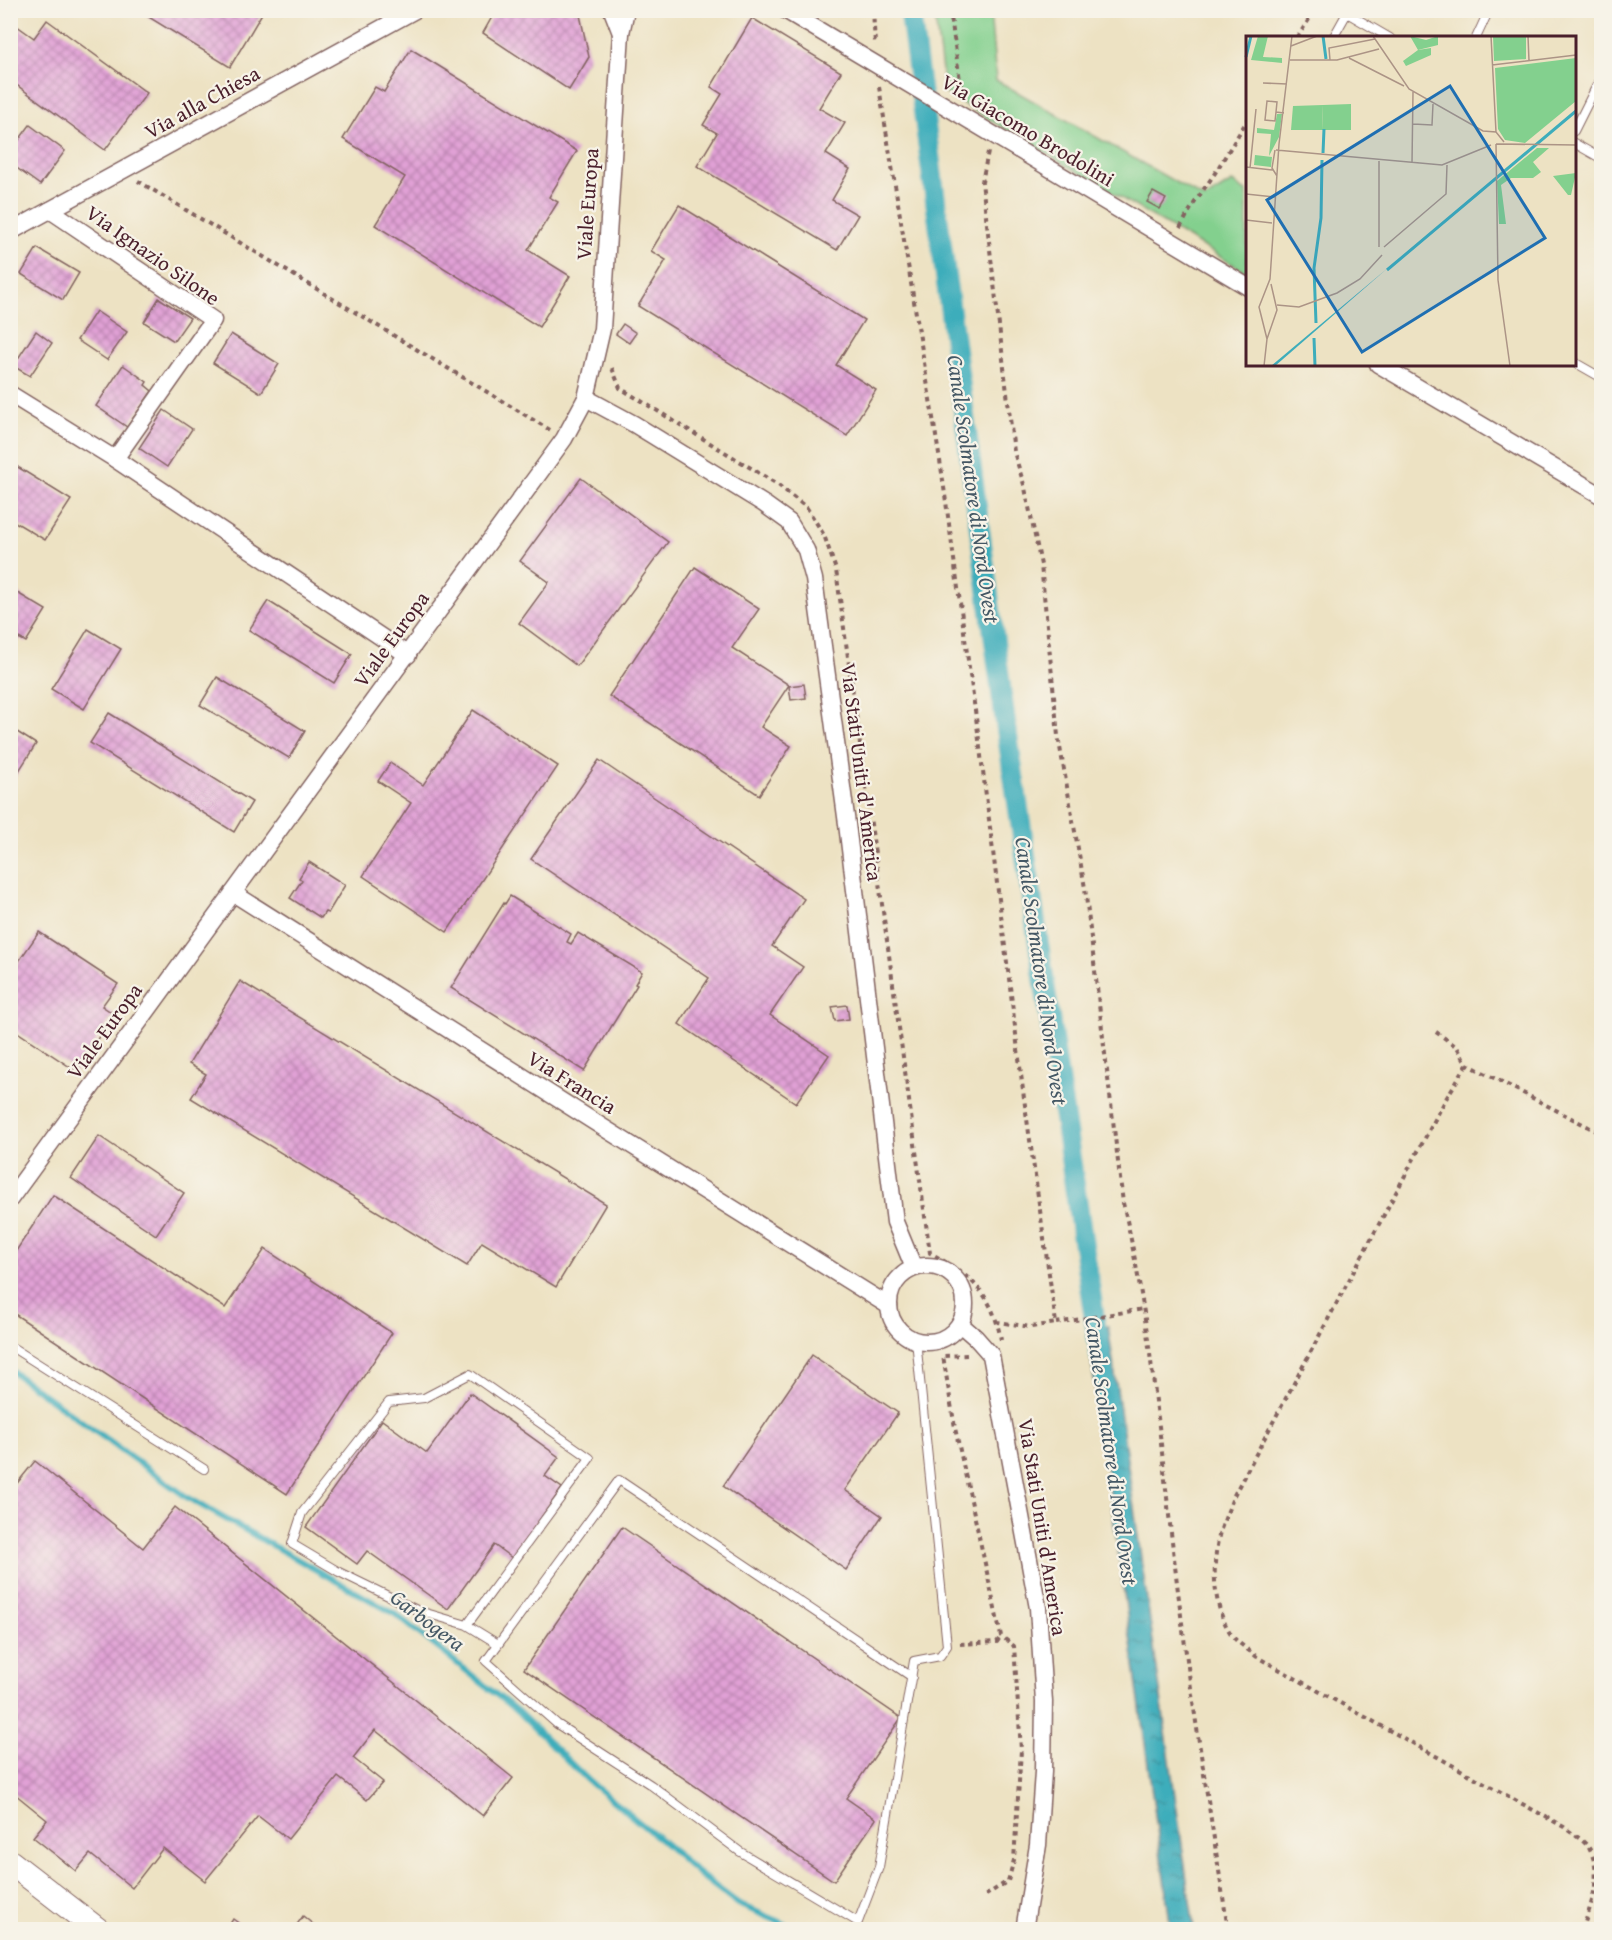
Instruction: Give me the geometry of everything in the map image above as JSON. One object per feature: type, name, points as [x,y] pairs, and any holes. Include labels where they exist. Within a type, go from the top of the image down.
[{"type":"street","name":"Via alla Chiesa","points":[[10,232],[415,10]]},
{"type":"street","name":"Viale Europa","points":[[612,10],[621,33]]},
{"type":"street","name":"Viale Europa","points":[[10,1198],[564,439],[586,398],[602,329],[621,33],[626,10]]},
{"type":"street","name":"Via Giacomo Brodolini","points":[[785,10],[1246,286]]},
{"type":"street","name":"Via Ignazio Silone","points":[[50,210],[213,320],[115,459]]},
{"type":"street","points":[[1381,366],[1602,496]]},
{"type":"street","points":[[10,394],[115,459],[408,655]]},
{"type":"street","name":"Via Stati Uniti d'America","points":[[586,398],[634,424],[764,504],[789,522],[806,550],[814,579],[846,812],[895,1222],[914,1268]]},
{"type":"street","name":"Via Francia","points":[[232,893],[889,1306]]},
{"type":"street","points":[[925,1265],[937,1266],[948,1271],[963,1289],[966,1301],[965,1313],[960,1324],[952,1333],[941,1340],[928,1342],[916,1340],[897,1327],[891,1317],[890,1294],[895,1283],[903,1274],[914,1268],[925,1265]]},
{"type":"street","name":"Via Stati Uniti d'America","points":[[960,1324],[991,1354],[1038,1608],[1044,1702],[1043,1772],[1038,1845],[1024,1929]]},
{"type":"street","points":[[12,1867],[98,1929]]},
{"type":"lane","points":[[1477,36],[1490,10]]},
{"type":"lane","points":[[1334,36],[1347,13],[1387,36]]},
{"type":"lane","points":[[1576,129],[1602,75]]},
{"type":"lane","points":[[1576,144],[1602,159]]},
{"type":"lane","points":[[1576,363],[1602,378]]},
{"type":"lane","points":[[912,1677],[619,1480],[486,1661],[557,1724],[651,1785],[739,1851],[858,1922],[879,1867],[912,1677],[914,1661],[940,1656],[947,1645],[916,1340]]},
{"type":"lane","points":[[10,1346],[204,1469]]},
{"type":"lane","points":[[467,1625],[590,1458],[470,1374],[424,1398],[389,1402],[302,1513],[292,1544],[339,1572],[419,1611],[467,1625],[498,1644]]},
{"type":"path","points":[[873,10],[875,63],[943,485],[1056,1323]]},
{"type":"path","points":[[950,10],[960,116]]},
{"type":"path","points":[[1298,36],[1315,10]]},
{"type":"path","points":[[1173,243],[1193,205],[1246,122]]},
{"type":"path","points":[[993,136],[982,182],[1014,453],[1025,488],[1041,565],[1058,736],[1084,888],[1123,1203],[1135,1252],[1144,1308],[1178,1598],[1228,1929]]},
{"type":"path","points":[[122,171],[564,439]]},
{"type":"path","points":[[1436,1032],[1457,1047],[1467,1064],[1602,1134]]},
{"type":"path","points":[[1467,1064],[1441,1108],[1233,1497],[1220,1532],[1215,1557],[1216,1590],[1223,1618],[1235,1639],[1257,1657],[1564,1827],[1588,1847],[1596,1873],[1593,1901],[1582,1929]]},
{"type":"path","points":[[998,1322],[1031,1327],[1144,1308]]},
{"type":"path","points":[[947,1645],[997,1642],[1001,1636]]},
{"type":"green space","points":[[934,11],[990,11],[996,80],[1205,199],[1232,182],[1246,191],[1246,272],[945,93]]},
{"type":"water","points":[[1108,1326],[1194,1929],[1171,1929],[1087,1329]]},
{"type":"building","points":[[150,10],[264,10],[230,67],[147,16]]},
{"type":"building","points":[[496,10],[579,10],[589,57],[569,90],[483,33]]},
{"type":"building","points":[[752,18],[841,72],[819,108],[845,123],[826,154],[850,169],[832,200],[858,215],[837,250],[697,166],[717,133],[703,125],[722,94],[711,87]]},
{"type":"building","points":[[47,20],[147,93],[105,150],[10,80],[10,21],[34,38]]},
{"type":"building","points":[[411,49],[577,151],[549,197],[558,202],[528,250],[570,276],[539,327],[375,225],[405,177],[343,139],[375,87],[384,92]]},
{"type":"building","points":[[30,125],[65,151],[40,185],[10,163],[10,152]]},
{"type":"building","points":[[1153,192],[1166,199],[1160,209],[1147,202]]},
{"type":"building","points":[[679,205],[864,320],[836,365],[876,390],[847,436],[638,306],[666,260],[651,251]]},
{"type":"building","points":[[37,248],[79,273],[63,300],[21,274]]},
{"type":"building","points":[[159,298],[190,318],[174,341],[144,322]]},
{"type":"building","points":[[96,311],[127,332],[107,360],[77,340]]},
{"type":"building","points":[[623,324],[636,333],[629,343],[616,334]]},
{"type":"building","points":[[36,331],[52,343],[30,376],[13,366]]},
{"type":"building","points":[[231,334],[279,364],[261,393],[213,363]]},
{"type":"building","points":[[123,365],[147,382],[145,385],[152,391],[127,427],[96,406]]},
{"type":"building","points":[[164,410],[192,429],[167,467],[139,448]]},
{"type":"building","points":[[16,466],[71,500],[45,540],[10,519],[10,475]]},
{"type":"building","points":[[581,478],[668,542],[577,666],[519,623],[549,582],[520,561]]},
{"type":"building","points":[[695,567],[759,609],[732,648],[789,685],[761,727],[791,746],[759,795],[609,696]]},
{"type":"building","points":[[14,591],[46,610],[26,642],[19,638],[10,652],[10,595]]},
{"type":"building","points":[[268,601],[352,654],[334,683],[249,630]]},
{"type":"building","points":[[88,629],[121,649],[84,709],[51,689]]},
{"type":"building","points":[[217,677],[305,731],[289,758],[200,705]]},
{"type":"building","points":[[804,684],[806,698],[791,700],[789,686]]},
{"type":"building","points":[[473,710],[558,766],[447,932],[363,876],[411,803],[378,781],[390,763],[423,785]]},
{"type":"building","points":[[109,713],[252,802],[234,832],[90,743]]},
{"type":"building","points":[[14,730],[36,744],[10,785],[10,736]]},
{"type":"building","points":[[599,760],[804,899],[772,946],[803,967],[770,1015],[829,1055],[796,1103],[679,1024],[709,978],[531,859]]},
{"type":"building","points":[[309,862],[345,885],[328,913],[325,912],[321,918],[290,898],[302,880],[299,878]]},
{"type":"building","points":[[510,896],[571,934],[567,942],[571,944],[578,933],[642,972],[635,984],[637,985],[584,1071],[451,988]]},
{"type":"building","points":[[39,932],[118,984],[102,1006],[114,1014],[76,1071],[10,1027],[10,974]]},
{"type":"building","points":[[240,981],[606,1204],[556,1287],[482,1242],[467,1266],[191,1098],[206,1074],[189,1064]]},
{"type":"building","points":[[847,1005],[849,1019],[835,1021],[832,1007]]},
{"type":"building","points":[[99,1136],[184,1193],[156,1235],[71,1178]]},
{"type":"building","points":[[53,1195],[225,1308],[265,1249],[392,1333],[287,1494],[10,1311],[10,1260]]},
{"type":"building","points":[[812,1355],[898,1413],[845,1490],[882,1516],[846,1570],[723,1486]]},
{"type":"building","points":[[470,1393],[559,1457],[545,1476],[562,1488],[512,1558],[494,1545],[448,1609],[367,1551],[357,1564],[306,1527],[382,1420],[427,1453]]},
{"type":"building","points":[[35,1461],[143,1548],[175,1507],[513,1778],[483,1816],[375,1730],[353,1758],[383,1782],[367,1800],[338,1777],[288,1839],[258,1816],[205,1881],[163,1848],[132,1888],[90,1854],[76,1871],[33,1837],[47,1820],[10,1790],[10,1492]]},
{"type":"building","points":[[622,1527],[901,1718],[846,1798],[876,1819],[834,1881],[524,1669]]},
{"type":"building","points":[[303,1916],[320,1930],[293,1930]]},
{"type":"building","points":[[233,1919],[248,1930],[226,1930]]},
{"type":"waterway","name":"Canale Scolmatore di Nord Ovest","points":[[910,10],[1004,712],[1100,1356]]},
{"type":"waterway","name":"Garbogera","points":[[10,1370],[188,1498],[395,1614],[517,1711],[590,1782],[700,1875],[740,1905],[799,1930]]}]
